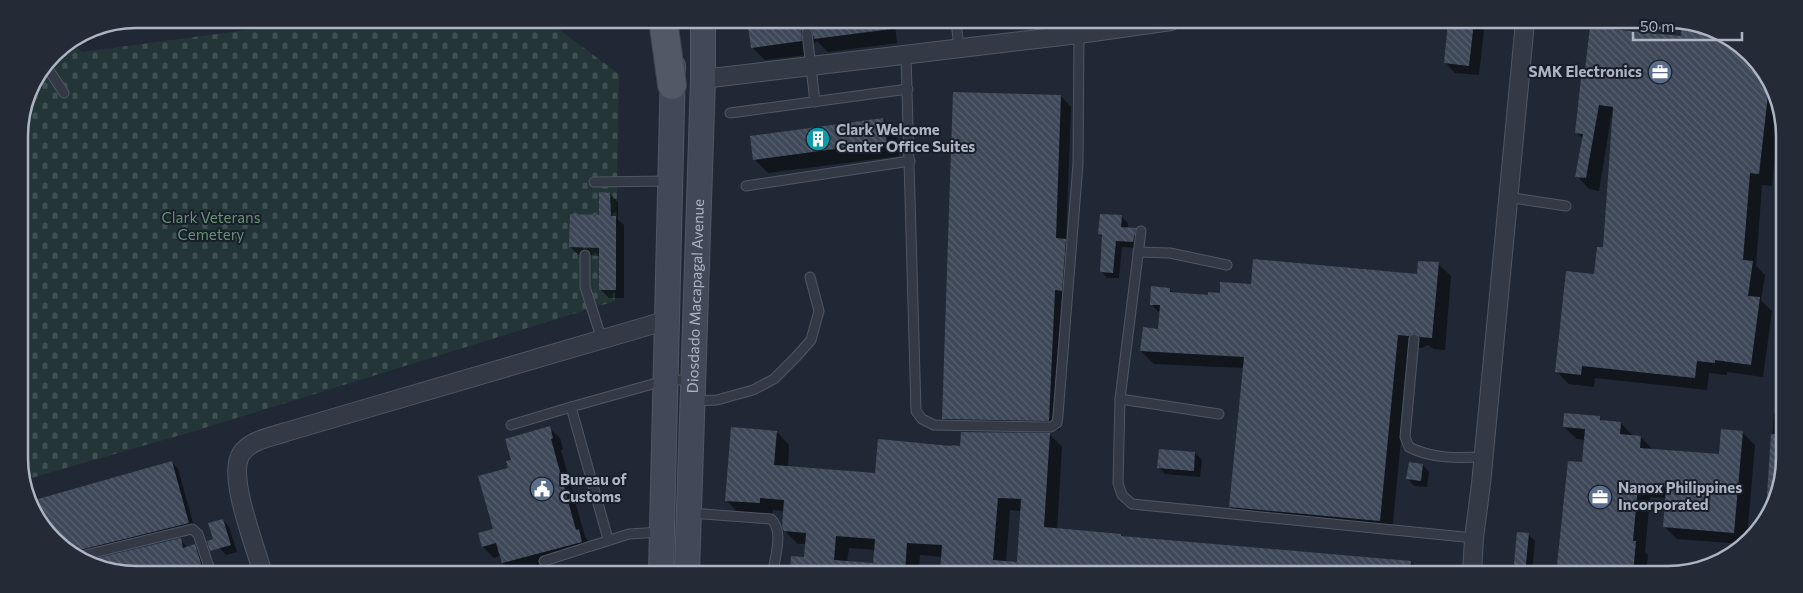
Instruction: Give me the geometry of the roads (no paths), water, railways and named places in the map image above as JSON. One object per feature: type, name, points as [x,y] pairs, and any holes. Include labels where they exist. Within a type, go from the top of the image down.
[{"type":"main road","points":[[664,28],[672,85]]},
{"type":"main road","name":"Diosdado Macapagal Avenue","points":[[662,566],[673,28]]},
{"type":"main road","name":"Diosdado Macapagal Avenue","points":[[687,566],[703,79],[703,28]]},
{"type":"street","points":[[703,79],[1121,28]]},
{"type":"street","points":[[1472,565],[1524,28]]},
{"type":"street","points":[[261,566],[236,474],[237,465],[242,454],[249,447],[261,441],[296,430],[668,320]]},
{"type":"lane","points":[[957,28],[959,48]]},
{"type":"lane","points":[[807,33],[815,102]]},
{"type":"lane","points":[[906,55],[916,411],[922,419],[934,425],[1051,427],[1056,422],[1058,414],[1078,164],[1079,34]]},
{"type":"lane","points":[[49,71],[64,93]]},
{"type":"lane","points":[[730,113],[908,89]]},
{"type":"lane","points":[[746,186],[910,161]]},
{"type":"lane","points":[[594,182],[670,181]]},
{"type":"lane","points":[[1507,198],[1566,206]]},
{"type":"lane","points":[[1141,231],[1120,399],[1118,483],[1122,496],[1132,504],[1474,538]]},
{"type":"lane","points":[[1138,252],[1170,253],[1227,265]]},
{"type":"lane","points":[[585,255],[585,287],[602,340]]},
{"type":"lane","points":[[511,425],[667,380],[718,400],[753,390],[774,379],[811,340],[819,311],[810,277]]},
{"type":"lane","points":[[1414,339],[1405,437],[1409,448],[1417,452],[1449,458],[1483,458]]},
{"type":"lane","points":[[1120,399],[1219,414]]},
{"type":"lane","points":[[571,407],[608,539]]},
{"type":"lane","points":[[688,513],[771,519],[776,524],[778,531],[774,566]]},
{"type":"lane","points":[[88,554],[192,529],[198,534],[209,566]]},
{"type":"lane","points":[[544,561],[608,539],[629,534],[663,532]]},
{"type":"place","name":"SMK Electronics","points":[[1660,72]]},
{"type":"place","name":"Clark Welcome Center Office Suites","points":[[818,139]]},
{"type":"place","name":"Bureau of Customs","points":[[542,489]]},
{"type":"place","name":"Nanox Philippines Incorporated","points":[[1600,497]]},
{"type":"park label","name":"Clark Veterans Cemetery","points":[[211,226]]}]
